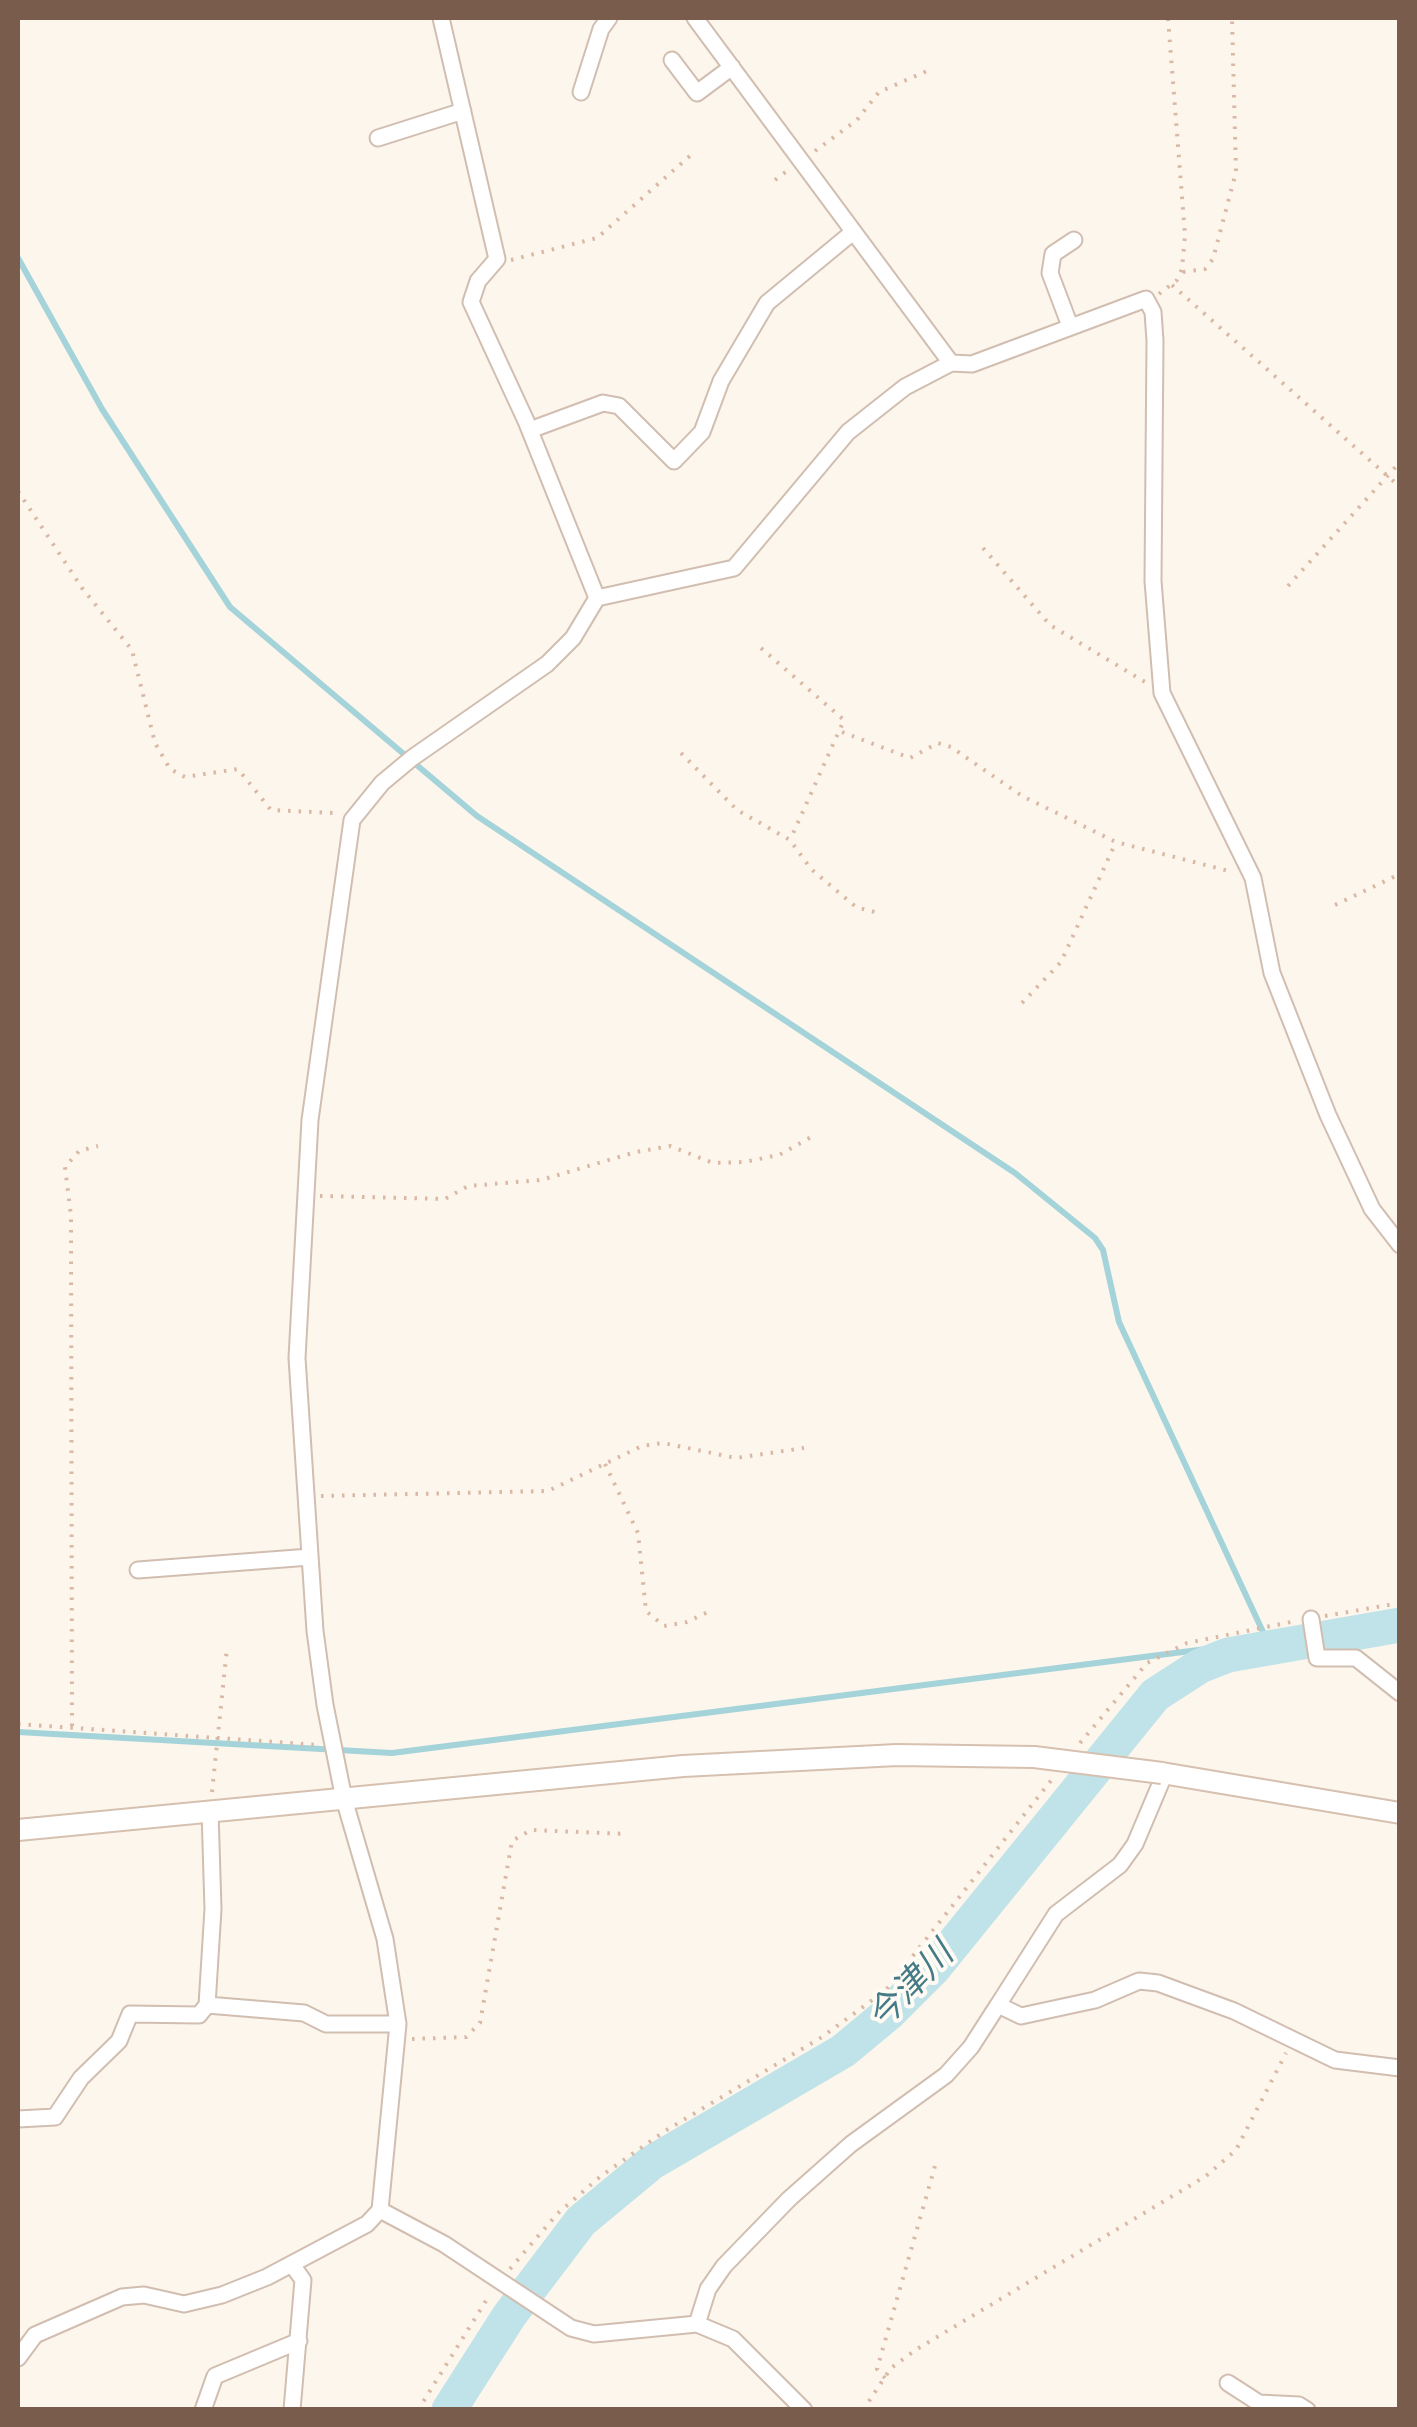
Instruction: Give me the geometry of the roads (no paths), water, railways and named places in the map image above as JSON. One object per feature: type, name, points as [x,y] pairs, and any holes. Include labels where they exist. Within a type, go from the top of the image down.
[{"type":"street","points":[[441,18],[497,259],[478,281],[471,302],[530,430],[597,598]]},
{"type":"street","points":[[582,92],[600,29],[609,18]]},
{"type":"street","points":[[696,18],[950,363]]},
{"type":"street","points":[[672,60],[697,94],[732,67]]},
{"type":"street","points":[[378,138],[463,110]]},
{"type":"street","points":[[530,430],[603,403],[619,406],[674,461],[702,432],[721,381],[768,303],[853,232]]},
{"type":"street","points":[[1070,326],[1050,272],[1053,254],[1074,240]]},
{"type":"street","points":[[18,2358],[35,2336],[122,2297],[144,2295],[184,2304],[222,2295],[293,2266],[367,2224],[380,2210],[398,2032],[385,1939],[344,1799],[333,1746],[316,1631],[298,1358],[310,1120],[352,820],[382,783],[412,758],[547,664],[572,638],[597,598],[734,568],[848,432],[905,387],[950,363],[972,364],[1146,299],[1153,312],[1155,341],[1153,581],[1162,693],[1253,878],[1272,972],[1321,1098],[1372,1209],[1400,1245]]},
{"type":"street","points":[[138,1570],[310,1557]]},
{"type":"street","points":[[1311,1619],[1317,1658],[1356,1658],[1400,1693]]},
{"type":"street","points":[[18,1830],[682,1766],[897,1755],[1034,1757],[1163,1773],[1400,1814]]},
{"type":"street","points":[[697,2324],[708,2288],[724,2266],[789,2198],[851,2144],[946,2076],[998,2005],[1056,1914],[1120,1865],[1135,1844],[1163,1773]]},
{"type":"street","points":[[18,2119],[56,2116],[81,2078],[119,2041],[130,2014],[199,2015],[208,2005],[213,1909],[210,1811]]},
{"type":"street","points":[[998,2005],[1021,2016],[1095,2000],[1139,1981],[1158,1983],[1234,2011],[1335,2060],[1400,2068]]},
{"type":"street","points":[[208,2005],[304,2013],[326,2024],[398,2032]]},
{"type":"street","points":[[380,2210],[444,2244],[538,2309],[594,2334],[697,2324],[733,2339],[804,2410]]},
{"type":"street","points":[[292,2410],[303,2280],[293,2266]]},
{"type":"street","points":[[203,2410],[211,2398],[215,2376],[298,2340]]},
{"type":"street","points":[[1228,2383],[1260,2403],[1299,2404],[1307,2410]]},
{"type":"waterway","points":[[18,258],[102,409],[230,607],[477,816],[1015,1173],[1095,1238],[1103,1250],[1119,1322],[1270,1647]]},
{"type":"waterway","name":"今津川","points":[[449,2410],[509,2316],[581,2221],[651,2163],[843,2051],[890,2012],[933,1969],[1155,1695],[1200,1666],[1228,1655],[1400,1625]]},
{"type":"waterway","points":[[1384,1627],[1400,1635]]},
{"type":"waterway","points":[[18,1732],[392,1753],[1214,1648],[1267,1636]]}]
